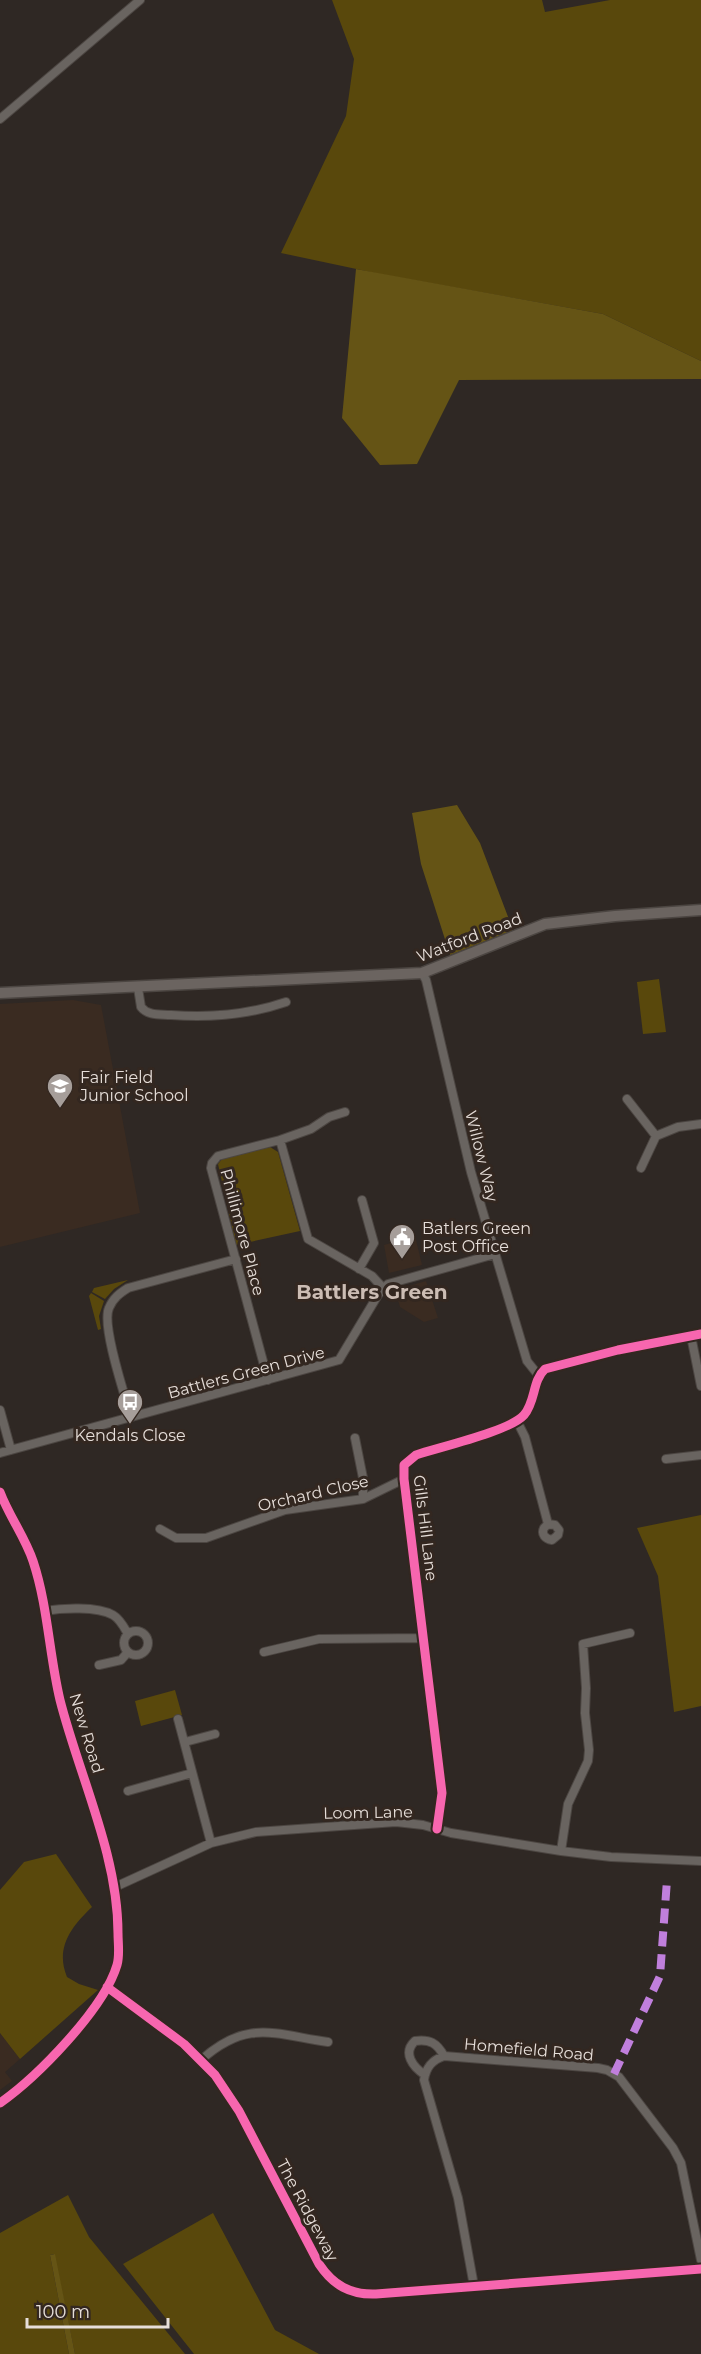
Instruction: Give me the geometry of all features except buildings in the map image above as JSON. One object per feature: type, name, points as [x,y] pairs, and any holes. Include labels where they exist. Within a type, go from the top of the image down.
[{"type":"main road","name":"Watford Road","points":[[0,993],[422,973],[545,924],[701,910]]},
{"type":"street","points":[[0,119],[140,0]]},
{"type":"street","name":"Willow Way","points":[[422,973],[426,980],[471,1172],[526,1361],[539,1376]]},
{"type":"street","points":[[138,988],[141,1007],[151,1014],[204,1018],[258,1010],[285,1002]]},
{"type":"street","points":[[627,1099],[656,1136]]},
{"type":"street","name":"Phillimore Place","points":[[268,1380],[211,1168],[212,1163],[218,1156],[280,1140],[311,1129],[329,1117],[345,1112]]},
{"type":"street","points":[[641,1168],[656,1136],[678,1127],[701,1124]]},
{"type":"street","points":[[280,1140],[308,1239],[372,1276],[383,1288],[394,1281],[495,1254]]},
{"type":"street","points":[[360,1269],[374,1243],[362,1200]]},
{"type":"street","points":[[131,1417],[107,1326],[108,1308],[114,1299],[128,1288],[236,1259]]},
{"type":"street","name":"Battlers Green Drive","points":[[0,1453],[339,1360],[383,1288]]},
{"type":"street","points":[[548,1524],[525,1437],[517,1421],[530,1407],[539,1376],[545,1369],[557,1365],[618,1350],[701,1334]]},
{"type":"street","points":[[691,1336],[701,1386]]},
{"type":"street","points":[[0,1410],[11,1450]]},
{"type":"street","name":"Gills Hill Lane","points":[[437,1829],[442,1793],[404,1465],[416,1455],[517,1421]]},
{"type":"street","points":[[355,1438],[363,1478],[363,1499]]},
{"type":"street","points":[[666,1459],[701,1455]]},
{"type":"street","name":"Orchard Close","points":[[160,1529],[176,1538],[206,1539],[285,1510],[363,1499],[404,1479]]},
{"type":"street","name":"New Road","points":[[0,1492],[11,1519],[32,1557],[60,1699],[115,1887],[118,1913],[118,1955],[114,1973],[107,1987],[81,2024],[46,2063],[29,2081],[0,2103]]},
{"type":"street","points":[[44,1611],[75,1608],[109,1613],[118,1619],[128,1634]]},
{"type":"street","points":[[135,1631],[142,1633],[148,1642],[146,1650],[140,1655],[128,1652],[124,1645],[128,1634],[135,1631]]},
{"type":"street","points":[[561,1851],[568,1804],[588,1761],[589,1734],[585,1713],[583,1644],[630,1633]]},
{"type":"street","points":[[264,1652],[319,1639],[424,1638]]},
{"type":"street","points":[[99,1665],[121,1660],[128,1652]]},
{"type":"street","points":[[178,1719],[211,1843]]},
{"type":"street","points":[[185,1742],[215,1734]]},
{"type":"street","points":[[128,1791],[192,1773]]},
{"type":"street","name":"Loom Lane","points":[[115,1887],[211,1843],[255,1832],[396,1822],[561,1851],[611,1857],[701,1861]]},
{"type":"street","name":"The Ridgeway","points":[[107,1987],[184,2044],[201,2060],[239,2111],[318,2264],[332,2281],[353,2293],[364,2295],[701,2269]]},
{"type":"street","points":[[201,2060],[224,2041],[249,2032],[328,2042]]},
{"type":"street","name":"Homefield Road","points":[[425,2075],[413,2066],[410,2060],[409,2050],[415,2041],[425,2040],[438,2045],[444,2056]]},
{"type":"street","name":"Homefield Road","points":[[474,2286],[458,2198],[425,2085],[425,2075],[431,2064],[444,2056],[598,2068],[619,2077],[678,2156],[684,2173],[701,2260]]},
{"type":"shaded area","points":[[332,0],[542,0],[545,12],[610,0],[701,0],[701,361],[603,314],[380,274],[281,253],[346,116],[354,59]]},
{"type":"shaded area","points":[[356,269],[603,314],[701,361],[701,379],[459,380],[417,464],[380,465],[342,418]]},
{"type":"shaded area","points":[[457,805],[480,843],[513,930],[450,955],[421,864],[412,813]]},
{"type":"shaded area","points":[[659,979],[666,1032],[643,1034],[637,982]]},
{"type":"shaded area","name":"Fair Field Junior School","points":[[73,1000],[101,1005],[140,1213],[0,1247],[0,1004]]},
{"type":"shaded area","points":[[270,1147],[278,1152],[300,1231],[236,1245],[218,1164],[222,1159]]},
{"type":"shaded area","points":[[415,1236],[422,1265],[389,1273],[384,1245]]},
{"type":"shaded area","points":[[128,1280],[114,1289],[105,1299],[92,1292],[94,1288]]},
{"type":"shaded area","points":[[426,1281],[438,1318],[424,1322],[400,1307],[395,1290]]},
{"type":"shaded area","points":[[91,1293],[104,1301],[99,1316],[101,1329],[98,1330],[89,1296]]},
{"type":"shaded area","points":[[701,1515],[701,1706],[674,1712],[658,1576],[637,1528]]},
{"type":"shaded area","points":[[175,1690],[182,1715],[141,1726],[135,1701]]},
{"type":"shaded area","points":[[56,1854],[92,1907],[72,1930],[64,1947],[63,1957],[67,1977],[79,1984],[98,1990],[20,2059],[0,2033],[0,1890],[24,1862]]},
{"type":"shaded area","points":[[0,2033],[20,2059],[5,2072],[12,2081],[0,2090]]},
{"type":"shaded area","points":[[68,2195],[89,2237],[185,2354],[75,2354],[54,2254],[50,2255],[69,2354],[0,2354],[0,2233]]},
{"type":"shaded area","points":[[213,2213],[275,2330],[319,2354],[194,2354],[123,2264]]},
{"type":"shaded area","points":[[55,2254],[75,2354],[69,2354],[50,2255]]},
{"type":"marked path","points":[[614,2074],[660,1976],[667,1880]]},
{"type":"cycle path","points":[[437,1829],[442,1793],[404,1465],[416,1455],[490,1433],[516,1421],[524,1415],[531,1404],[538,1379],[545,1369],[618,1350],[701,1334]]},
{"type":"cycle path","points":[[0,1492],[30,1552],[38,1578],[60,1700],[112,1874],[119,1953],[110,1982],[84,2021],[50,2060],[0,2103]]},
{"type":"cycle path","points":[[107,1987],[184,2044],[215,2075],[239,2111],[319,2264],[330,2278],[343,2287],[358,2293],[376,2294],[701,2269]]},
{"type":"place","name":"Fair Field Junior School","points":[[60,1109]]},
{"type":"place","name":"Batlers Green Post Office","points":[[402,1260]]},
{"type":"place","name":"Kendals Close","points":[[130,1425]]},
{"type":"district","name":"Battlers Green","points":[[372,1292]]}]
